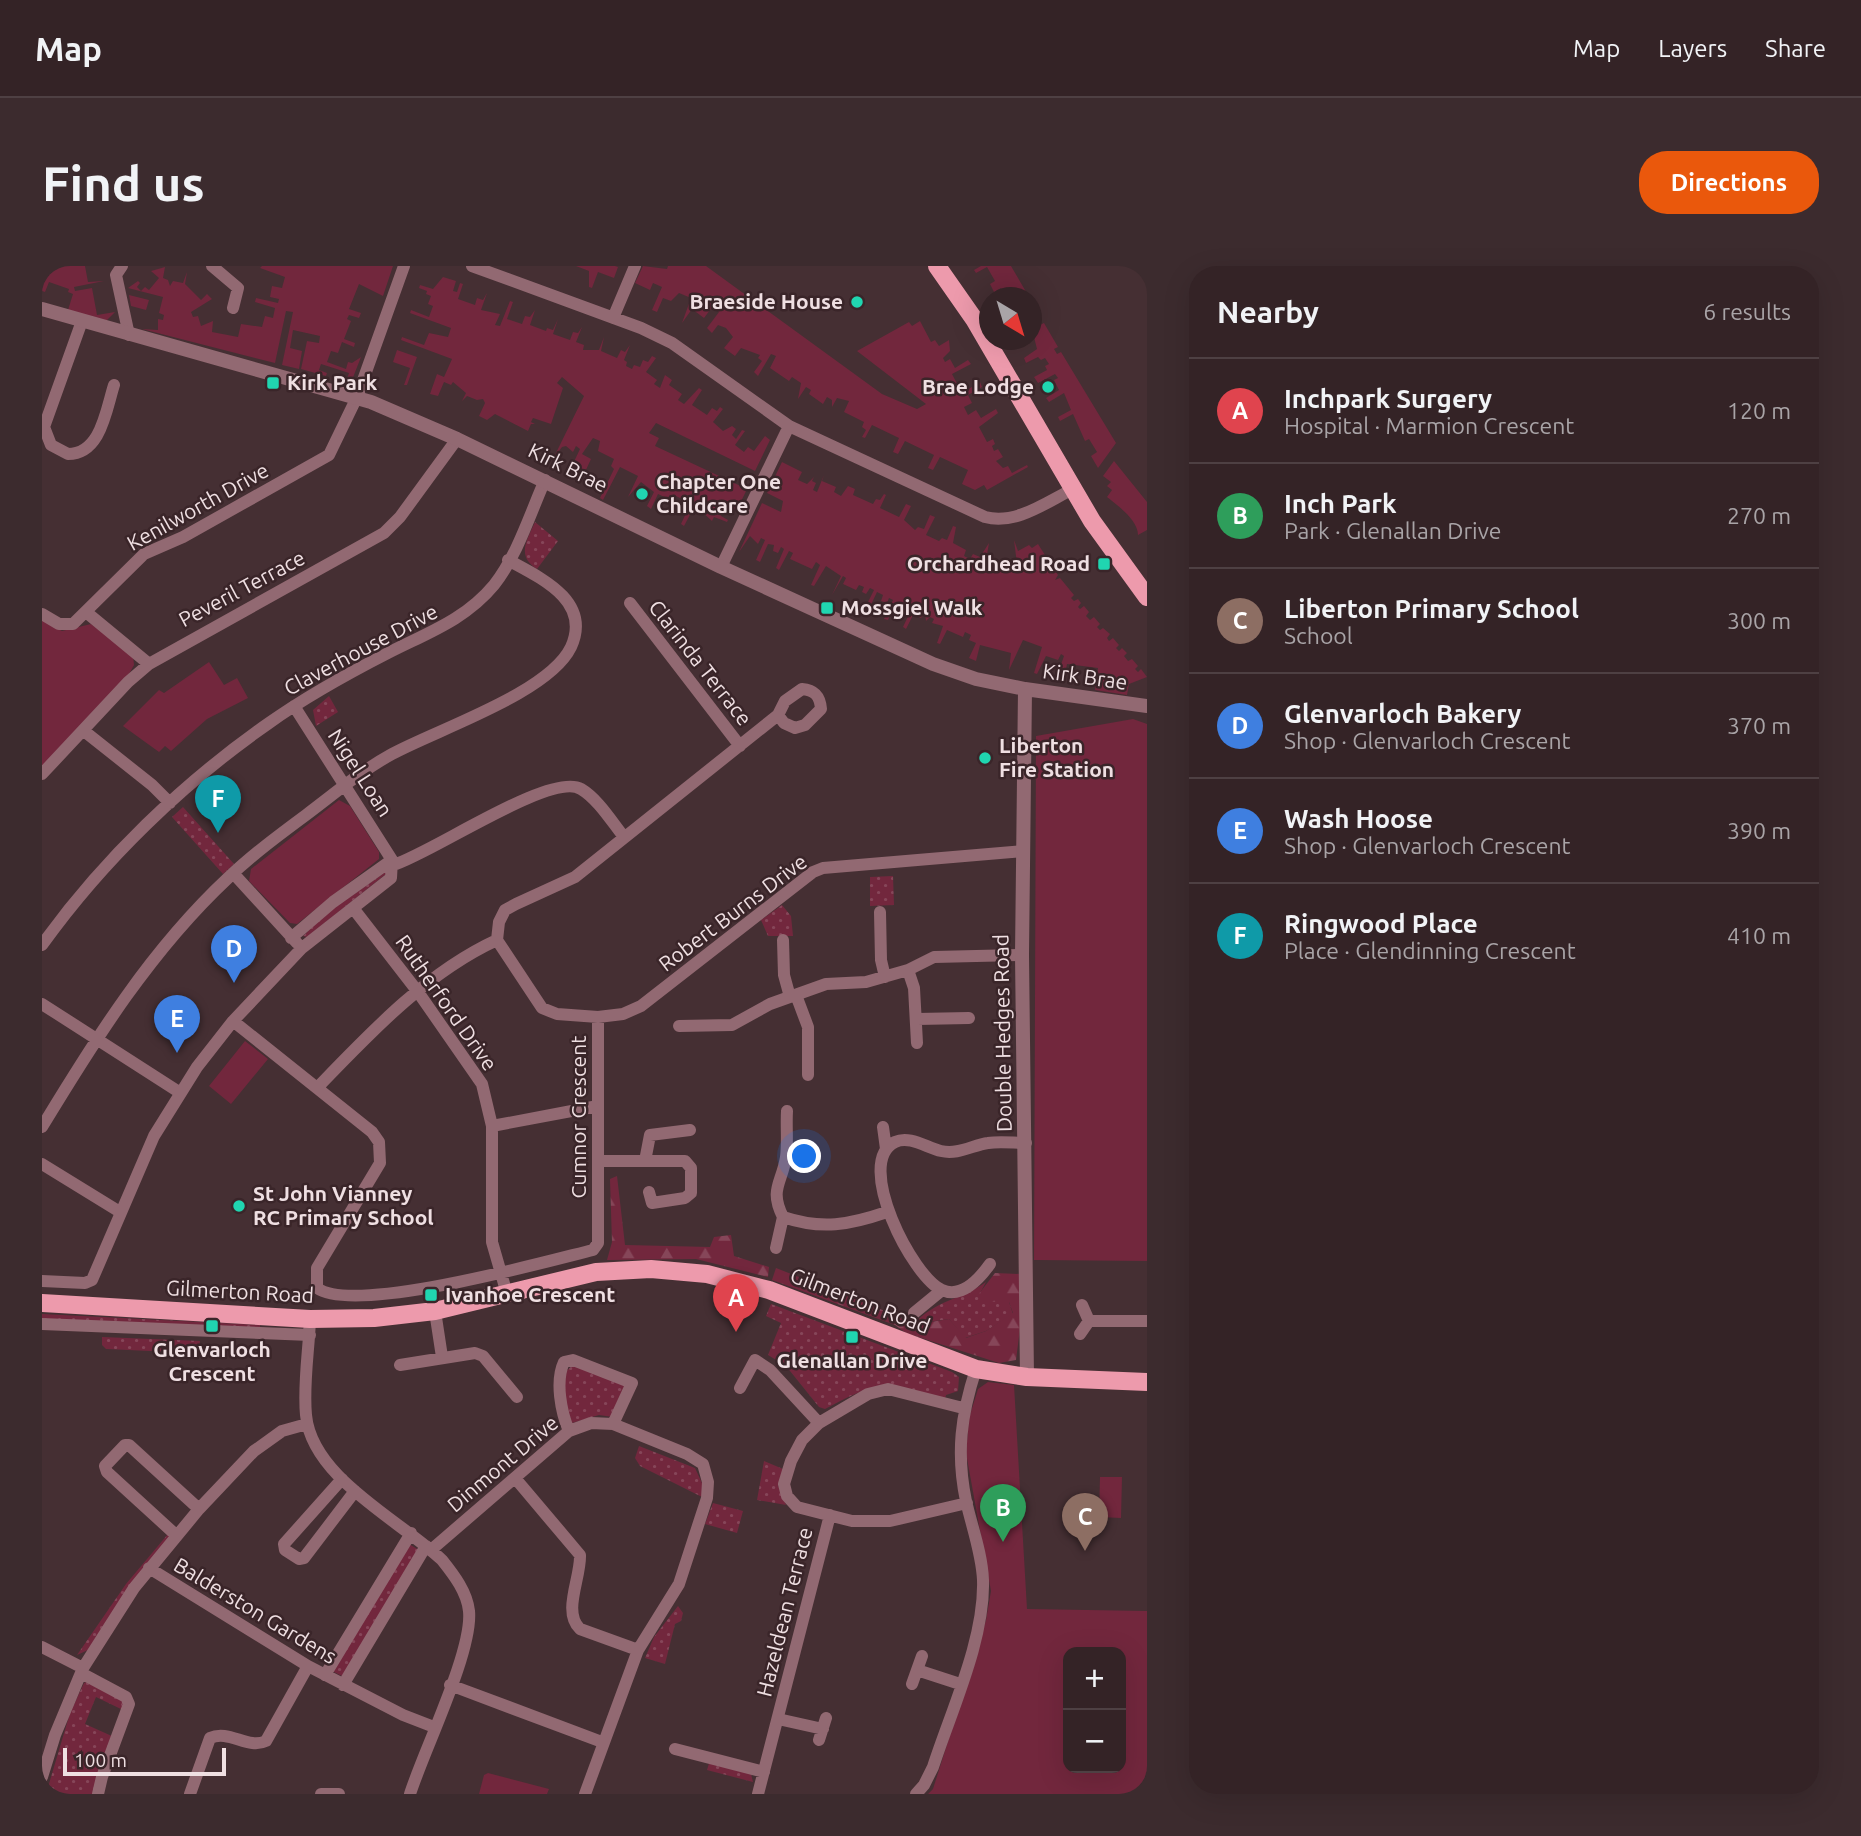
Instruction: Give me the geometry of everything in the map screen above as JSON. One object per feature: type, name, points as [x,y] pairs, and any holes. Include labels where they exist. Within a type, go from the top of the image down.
[{"type":"main road","points":[[937,266],[974,319],[1073,489],[1115,555],[1147,597]]},
{"type":"main road","name":"Gilmerton Road","points":[[42,1303],[310,1327],[435,1311],[596,1272],[651,1269],[708,1274],[769,1290],[976,1369],[1027,1377],[1147,1382]]},
{"type":"street","points":[[122,266],[116,275],[129,335]]},
{"type":"street","points":[[212,266],[240,282],[233,308]]},
{"type":"street","name":"Kenilworth Drive","points":[[42,614],[65,626],[73,624],[144,554],[183,537],[323,460],[334,447],[357,397],[404,266]]},
{"type":"street","points":[[472,266],[613,318],[672,343],[789,426],[985,517],[999,521],[1021,515],[1073,489]]},
{"type":"street","points":[[613,318],[635,266]]},
{"type":"street","name":"Kirk Brae","points":[[42,309],[357,397],[457,439],[721,567],[933,664],[976,679],[1025,689],[1147,706]]},
{"type":"street","points":[[82,321],[44,427],[51,445],[68,454],[88,449],[96,439],[114,385]]},
{"type":"street","points":[[721,567],[789,426]]},
{"type":"street","name":"Peveril Terrace","points":[[42,774],[128,682],[149,664],[384,533],[400,517],[457,439]]},
{"type":"street","name":"Claverhouse Drive","points":[[42,945],[46,930],[114,860],[170,803],[228,755],[294,706],[339,679],[460,617],[495,583],[545,480]]},
{"type":"street","points":[[42,1127],[97,1038],[167,943],[233,873],[346,786],[393,754],[536,684],[570,648],[576,632],[576,617],[565,597],[508,560]]},
{"type":"street","name":"Clarinda Terrace","points":[[630,603],[740,746]]},
{"type":"street","points":[[86,612],[149,664]]},
{"type":"street","name":"Double Hedges Road","points":[[1025,689],[1022,955],[1027,1377]]},
{"type":"street","name":"Nigel Loan","points":[[294,706],[393,862]]},
{"type":"street","points":[[317,1088],[368,1035],[418,992],[474,951],[497,940],[499,922],[505,910],[575,877],[778,715]]},
{"type":"street","points":[[84,731],[152,785],[170,803]]},
{"type":"street","points":[[291,938],[333,902],[393,862],[498,811],[559,787],[572,785],[591,796],[624,838]]},
{"type":"street","name":"Robert Burns Drive","points":[[598,1017],[623,1014],[641,1006],[813,872],[867,864],[1023,851]]},
{"type":"street","points":[[42,1281],[85,1283],[92,1280],[154,1136],[179,1092],[233,1021],[302,948],[386,883],[393,862]]},
{"type":"street","points":[[233,873],[302,948]]},
{"type":"street","name":"Rutherford Drive","points":[[353,908],[418,992],[482,1084],[492,1126],[492,1242],[507,1294]]},
{"type":"street","points":[[880,912],[881,960],[885,977]]},
{"type":"street","name":"Cumnor Crescent","points":[[497,940],[542,1008],[557,1014],[598,1017],[598,1243],[593,1250],[500,1272]]},
{"type":"street","points":[[783,940],[784,975],[808,1027],[808,1075]]},
{"type":"street","points":[[680,1026],[732,1025],[825,984],[866,982],[908,970],[934,957],[1022,955]]},
{"type":"street","points":[[908,970],[917,1019],[917,1043]]},
{"type":"street","points":[[42,1004],[179,1092]]},
{"type":"street","points":[[917,1019],[969,1018]]},
{"type":"street","points":[[233,1021],[372,1132],[381,1152],[380,1163],[317,1268],[317,1288],[324,1294],[346,1296],[430,1288],[500,1272]]},
{"type":"street","points":[[492,1126],[598,1106]]},
{"type":"street","points":[[776,1248],[783,1217],[776,1202],[777,1182],[786,1158],[787,1111]]},
{"type":"street","points":[[883,1127],[886,1149]]},
{"type":"street","points":[[645,1161],[650,1135],[690,1130]]},
{"type":"street","points":[[942,1290],[922,1268],[887,1212],[881,1170],[881,1159],[886,1149],[897,1141],[915,1141],[943,1152],[967,1150],[988,1143],[1026,1143]]},
{"type":"street","points":[[598,1161],[685,1161],[691,1168],[691,1193],[685,1198],[652,1203],[649,1192]]},
{"type":"street","points":[[42,1164],[120,1212]]},
{"type":"street","points":[[783,1217],[808,1225],[831,1227],[887,1212]]},
{"type":"street","points":[[914,1313],[942,1290],[956,1291],[970,1287],[990,1264]]},
{"type":"street","points":[[1082,1305],[1090,1321]]},
{"type":"street","points":[[435,1311],[442,1357]]},
{"type":"street","points":[[1090,1321],[1147,1321]]},
{"type":"street","points":[[1080,1334],[1090,1321]]},
{"type":"street","name":"Gilmerton Road","points":[[42,1324],[310,1327]]},
{"type":"street","points":[[310,1327],[307,1424],[319,1450],[355,1491],[429,1548],[455,1576],[469,1609],[466,1646],[410,1794]]},
{"type":"street","points":[[400,1365],[475,1353],[483,1356],[517,1396]]},
{"type":"street","points":[[569,1431],[562,1416],[560,1371],[564,1362],[573,1360],[632,1383],[613,1424]]},
{"type":"street","points":[[740,1388],[755,1360],[770,1370],[819,1423]]},
{"type":"street","points":[[916,1794],[933,1767],[974,1640],[983,1580],[967,1503],[959,1441],[963,1408],[976,1369]]},
{"type":"street","points":[[963,1408],[888,1389],[869,1394],[819,1423],[802,1440],[791,1461],[784,1484],[787,1496],[797,1507],[852,1521],[879,1522],[967,1503]]},
{"type":"street","name":"Dinmont Drive","points":[[343,1685],[429,1548],[569,1431],[591,1423],[613,1424],[687,1454],[703,1464],[708,1482],[707,1499],[679,1584],[638,1650],[585,1794]]},
{"type":"street","points":[[42,1777],[55,1735],[82,1671],[149,1568],[200,1509],[266,1440],[282,1431],[307,1424]]},
{"type":"street","points":[[177,1536],[107,1472],[105,1466],[124,1445],[129,1445],[200,1509]]},
{"type":"street","points":[[515,1478],[580,1555],[572,1610],[574,1623],[580,1629],[638,1650]]},
{"type":"street","points":[[342,1479],[284,1544],[285,1550],[299,1559],[304,1558],[355,1491]]},
{"type":"street","name":"Hazeldean Terrace","points":[[758,1794],[830,1514]]},
{"type":"street","points":[[325,1675],[411,1533]]},
{"type":"street","name":"Balderston Gardens","points":[[149,1568],[308,1666],[434,1727]]},
{"type":"street","points":[[42,1647],[126,1697],[130,1704],[102,1777],[99,1794]]},
{"type":"street","points":[[912,1684],[922,1656]]},
{"type":"street","points":[[190,1794],[210,1738],[220,1734],[254,1743],[266,1741],[308,1666]]},
{"type":"street","points":[[917,1670],[960,1684]]},
{"type":"street","points":[[450,1685],[602,1742]]},
{"type":"street","name":"Hazeldean Terrace","points":[[778,1719],[823,1729]]},
{"type":"street","points":[[675,1749],[764,1772]]},
{"type":"street","points":[[321,1794],[339,1794]]},
{"type":"green space","points":[[42,266],[85,266],[88,282],[104,281],[74,287],[75,291],[92,288],[97,315],[115,312],[106,321],[68,310],[73,294],[68,292],[69,289],[49,282],[45,292],[42,291]]},
{"type":"green space","points":[[393,266],[383,296],[359,284],[349,309],[361,313],[359,318],[349,315],[347,319],[351,321],[344,339],[355,343],[354,347],[342,342],[338,353],[331,351],[327,362],[346,369],[348,362],[352,363],[361,357],[352,380],[347,382],[336,379],[337,376],[347,379],[349,373],[321,364],[319,370],[327,373],[326,376],[301,369],[307,341],[319,343],[320,336],[293,330],[290,348],[302,351],[299,369],[282,365],[293,312],[286,311],[275,363],[142,329],[158,330],[158,319],[163,320],[164,315],[159,313],[163,297],[128,288],[138,281],[140,283],[137,287],[141,291],[145,287],[149,290],[159,278],[151,271],[165,267],[163,278],[168,280],[170,286],[173,281],[183,283],[187,272],[185,284],[201,300],[207,294],[212,299],[191,312],[193,317],[198,316],[201,326],[213,321],[212,332],[238,337],[241,324],[262,327],[265,316],[273,318],[275,308],[255,302],[256,298],[278,303],[279,299],[270,297],[272,286],[282,288],[285,277],[260,268]]},
{"type":"green space","points":[[576,266],[618,267],[614,278],[598,272],[592,288],[589,287],[589,271]]},
{"type":"green space","points":[[643,266],[667,269],[668,266],[706,266],[882,394],[917,409],[926,404],[857,351],[909,322],[912,326],[920,321],[931,342],[935,340],[939,346],[949,340],[950,351],[943,358],[945,362],[950,359],[955,368],[968,360],[971,364],[952,374],[962,393],[980,382],[982,387],[968,395],[972,403],[964,407],[968,415],[976,410],[981,418],[996,409],[998,413],[979,427],[987,442],[993,439],[994,451],[998,449],[1003,457],[996,461],[1003,468],[1008,466],[1012,473],[1027,465],[1028,467],[987,490],[984,485],[975,490],[962,484],[968,470],[940,457],[933,470],[928,468],[934,455],[905,441],[898,454],[893,452],[899,438],[872,425],[865,438],[862,437],[866,430],[862,427],[864,422],[844,412],[849,401],[837,398],[832,407],[832,400],[827,397],[823,404],[809,394],[811,390],[806,387],[798,399],[801,383],[792,377],[789,381],[770,368],[776,356],[771,354],[758,376],[754,372],[762,361],[758,358],[760,355],[741,348],[735,356],[724,348],[733,337],[726,328],[718,325],[712,333],[707,328],[719,312],[713,306],[704,318],[692,309],[682,323],[691,298],[679,293],[671,301],[663,298],[657,312],[652,310],[662,287],[653,283],[650,290],[635,283]]},
{"type":"green space","points":[[981,266],[1011,266],[1023,287],[992,287],[990,284],[995,281],[987,267],[976,273],[974,270]]},
{"type":"green space","points":[[443,277],[456,281],[453,291],[457,292],[460,283],[463,284],[458,299],[475,305],[477,298],[483,300],[487,293],[481,310],[500,314],[495,325],[500,326],[510,301],[513,302],[507,319],[522,324],[525,316],[530,317],[535,310],[530,325],[546,331],[547,328],[553,330],[558,319],[553,334],[570,340],[573,332],[578,333],[582,327],[576,342],[584,345],[583,350],[599,350],[604,337],[601,351],[617,358],[621,350],[625,352],[630,345],[624,360],[627,362],[626,366],[632,369],[634,365],[640,367],[643,360],[648,362],[652,356],[656,358],[646,372],[657,380],[654,384],[660,388],[665,375],[672,380],[669,385],[682,394],[678,400],[684,404],[699,388],[702,390],[692,405],[707,415],[712,408],[717,411],[720,407],[723,409],[713,422],[723,431],[732,426],[736,429],[732,435],[736,439],[742,430],[745,431],[735,445],[744,452],[748,447],[754,451],[765,436],[770,440],[755,471],[656,423],[649,433],[659,438],[655,446],[747,489],[737,510],[726,505],[721,516],[728,520],[727,522],[714,517],[712,521],[700,510],[698,514],[692,511],[684,526],[681,524],[688,509],[679,504],[682,499],[676,496],[673,501],[658,494],[651,509],[647,506],[654,492],[641,482],[628,497],[638,476],[620,467],[603,500],[600,498],[614,469],[611,466],[614,459],[598,451],[600,441],[593,438],[582,454],[591,459],[585,472],[571,468],[580,449],[576,446],[573,452],[566,446],[562,447],[553,459],[584,396],[562,377],[557,383],[563,388],[551,424],[533,418],[531,422],[535,424],[531,424],[528,431],[495,414],[487,420],[479,416],[485,403],[483,399],[467,396],[462,401],[466,393],[453,382],[451,385],[444,382],[438,396],[430,394],[437,374],[444,377],[452,359],[401,340],[402,337],[424,345],[429,333],[448,337],[451,328],[410,313],[411,310],[429,317],[433,306],[428,304],[431,296],[419,288],[420,285],[433,289]]},
{"type":"green space","points":[[129,295],[149,300],[146,310],[131,306]]},
{"type":"green space","points":[[1044,323],[1058,347],[1054,349],[1057,354],[1061,352],[1116,443],[1098,468],[1091,456],[1097,452],[1089,439],[1085,441],[1073,414],[1060,421],[1058,417],[1071,410],[1064,393],[1049,402],[1046,398],[1059,390],[1054,380],[1058,378],[1055,374],[1038,383],[1034,377],[1047,370],[1045,366],[1049,364],[1045,358],[1041,360],[1038,357],[1026,363],[1024,358],[1036,350],[1042,350]]},
{"type":"green space","points":[[397,350],[417,357],[407,385],[404,385],[410,368],[393,362]]},
{"type":"green space","points":[[1114,461],[1147,502],[1147,530],[1138,535],[1132,519],[1107,497],[1112,490],[1107,486],[1111,482],[1103,476]]},
{"type":"green space","points":[[782,462],[802,472],[798,480],[807,484],[814,477],[812,481],[816,483],[813,490],[817,492],[824,475],[822,481],[836,487],[834,492],[841,496],[848,486],[855,489],[853,495],[873,504],[876,499],[880,500],[886,495],[880,508],[899,517],[906,504],[911,506],[904,520],[915,530],[918,527],[924,529],[930,515],[935,517],[926,535],[939,541],[942,538],[947,540],[953,526],[956,527],[953,543],[966,550],[964,556],[970,559],[973,554],[980,557],[989,543],[985,566],[1017,564],[1014,540],[1018,551],[1038,544],[1050,563],[1047,568],[1052,566],[1058,575],[1055,580],[1060,578],[1074,595],[1071,598],[1074,601],[1078,599],[1081,603],[1078,607],[1080,609],[1084,606],[1089,612],[1086,616],[1090,620],[1094,617],[1100,624],[1097,627],[1110,634],[1107,638],[1109,641],[1113,638],[1119,645],[1116,648],[1119,651],[1122,648],[1127,653],[1124,656],[1128,661],[1132,659],[1138,666],[1135,669],[1138,672],[1141,669],[1147,677],[1129,684],[1127,695],[1095,690],[1098,668],[1067,664],[1066,670],[1062,669],[1057,676],[1064,656],[1061,654],[1058,660],[1046,656],[1037,674],[1034,673],[1042,647],[1023,640],[1009,670],[1011,653],[980,645],[976,661],[969,658],[976,643],[969,640],[971,635],[965,632],[963,637],[947,630],[940,644],[937,643],[943,626],[932,623],[934,619],[930,617],[926,621],[925,613],[921,618],[913,615],[906,629],[903,627],[912,608],[907,605],[905,610],[894,606],[888,620],[884,619],[893,600],[889,598],[887,603],[881,601],[883,595],[877,592],[868,611],[864,610],[874,590],[870,588],[866,594],[862,592],[864,587],[859,585],[856,590],[843,584],[846,578],[843,576],[832,595],[841,576],[826,566],[814,586],[811,585],[820,565],[816,562],[812,569],[790,559],[793,553],[789,551],[779,570],[776,568],[784,549],[781,547],[778,553],[773,551],[774,545],[768,544],[760,562],[756,560],[765,540],[761,538],[758,544],[750,536],[739,552],[762,503],[781,512],[783,501],[767,493]]},
{"type":"green space","points":[[535,522],[558,541],[537,569],[525,553]]},
{"type":"green space","points":[[42,620],[62,631],[91,624],[133,655],[134,665],[129,674],[42,768]]},
{"type":"green space","points":[[209,662],[224,685],[237,678],[248,698],[207,719],[171,751],[165,746],[159,752],[123,726],[159,690],[164,693]]},
{"type":"green space","points":[[329,696],[338,712],[316,726],[313,710]]},
{"type":"green space","points":[[1133,719],[1147,724],[1147,1261],[1034,1260],[1036,736]]},
{"type":"green space","points":[[339,800],[350,806],[379,852],[379,859],[297,924],[290,923],[249,881],[251,869]]},
{"type":"green space","points":[[183,807],[234,864],[223,874],[172,817]]},
{"type":"green space","points":[[387,871],[307,937],[303,936],[327,913]]},
{"type":"green space","points":[[893,876],[894,905],[870,906],[870,877]]},
{"type":"green space","points":[[782,905],[791,916],[793,936],[768,936],[761,920]]},
{"type":"green space","points":[[245,1041],[268,1059],[231,1104],[209,1086]]},
{"type":"green space","points":[[617,1176],[625,1245],[710,1247],[714,1237],[731,1235],[734,1256],[769,1267],[768,1277],[696,1259],[607,1260],[612,1242],[610,1179]]},
{"type":"green space","points":[[776,1268],[895,1315],[912,1325],[949,1319],[966,1338],[986,1331],[1013,1313],[1009,1302],[981,1302],[978,1295],[995,1273],[1021,1274],[1022,1313],[1016,1360],[999,1363],[906,1333],[895,1325],[772,1280]]},
{"type":"green space","points":[[986,1282],[979,1295],[1009,1302],[1013,1314],[986,1331],[965,1338],[949,1319],[914,1324],[930,1310]]},
{"type":"green space","points":[[771,1304],[952,1372],[959,1377],[958,1391],[946,1395],[945,1399],[895,1387],[872,1388],[825,1409],[819,1407],[786,1366],[768,1355],[781,1323],[766,1316]]},
{"type":"green space","points":[[42,1314],[260,1325],[260,1330],[42,1319]]},
{"type":"green space","points":[[102,1337],[200,1341],[199,1349],[195,1353],[106,1349],[102,1345]]},
{"type":"green space","points":[[574,1364],[624,1383],[626,1392],[613,1417],[599,1415],[572,1423],[567,1418],[563,1374]]},
{"type":"green space","points":[[988,1382],[1014,1385],[1027,1609],[1147,1611],[1147,1794],[928,1794],[933,1789],[986,1620],[991,1591],[966,1453],[969,1418],[978,1389]]},
{"type":"green space","points":[[639,1446],[695,1468],[702,1483],[702,1497],[640,1466],[635,1458]]},
{"type":"green space","points":[[764,1461],[783,1469],[778,1485],[786,1505],[757,1500]]},
{"type":"green space","points":[[1100,1477],[1122,1477],[1121,1518],[1099,1517]]},
{"type":"green space","points":[[713,1503],[743,1511],[737,1533],[705,1524]]},
{"type":"green space","points":[[168,1534],[172,1536],[88,1650],[77,1655],[126,1584]]},
{"type":"green space","points":[[409,1544],[419,1550],[344,1677],[332,1671]]},
{"type":"green space","points":[[678,1606],[683,1613],[681,1621],[675,1624],[665,1664],[645,1658],[654,1637]]},
{"type":"green space","points":[[88,1681],[123,1698],[123,1710],[96,1697],[85,1724],[114,1737],[95,1794],[46,1794],[70,1713],[84,1683]]},
{"type":"green space","points":[[710,1760],[751,1774],[753,1782],[707,1770]]},
{"type":"green space","points":[[488,1773],[549,1789],[547,1794],[479,1794],[484,1775]]},
{"type":"place","name":"Braeside House","points":[[857,302]]},
{"type":"place","name":"Kirk Park","points":[[273,383]]},
{"type":"place","name":"Brae Lodge","points":[[1048,387]]},
{"type":"place","name":"Chapter One Childcare","points":[[642,494]]},
{"type":"place","name":"Orchardhead Road","points":[[1104,564]]},
{"type":"place","name":"Mossgiel Walk","points":[[827,608]]},
{"type":"place","name":"Liberton Fire Station","points":[[985,758]]},
{"type":"place","name":"Ringwood Place","points":[[218,833]]},
{"type":"place","name":"Glenvarloch Bakery","points":[[234,983]]},
{"type":"place","name":"Wash Hoose","points":[[177,1053]]},
{"type":"place","name":"St John Vianney RC Primary School","points":[[239,1206]]},
{"type":"place","name":"Ivanhoe Crescent","points":[[431,1295]]},
{"type":"place","name":"Glenvarloch Crescent","points":[[212,1326]]},
{"type":"place","name":"Inchpark Surgery","points":[[736,1332]]},
{"type":"place","name":"Glenallan Drive","points":[[852,1337]]},
{"type":"place","name":"Inch Park","points":[[1003,1542]]},
{"type":"place","name":"Liberton Primary School","points":[[1085,1551]]}]
